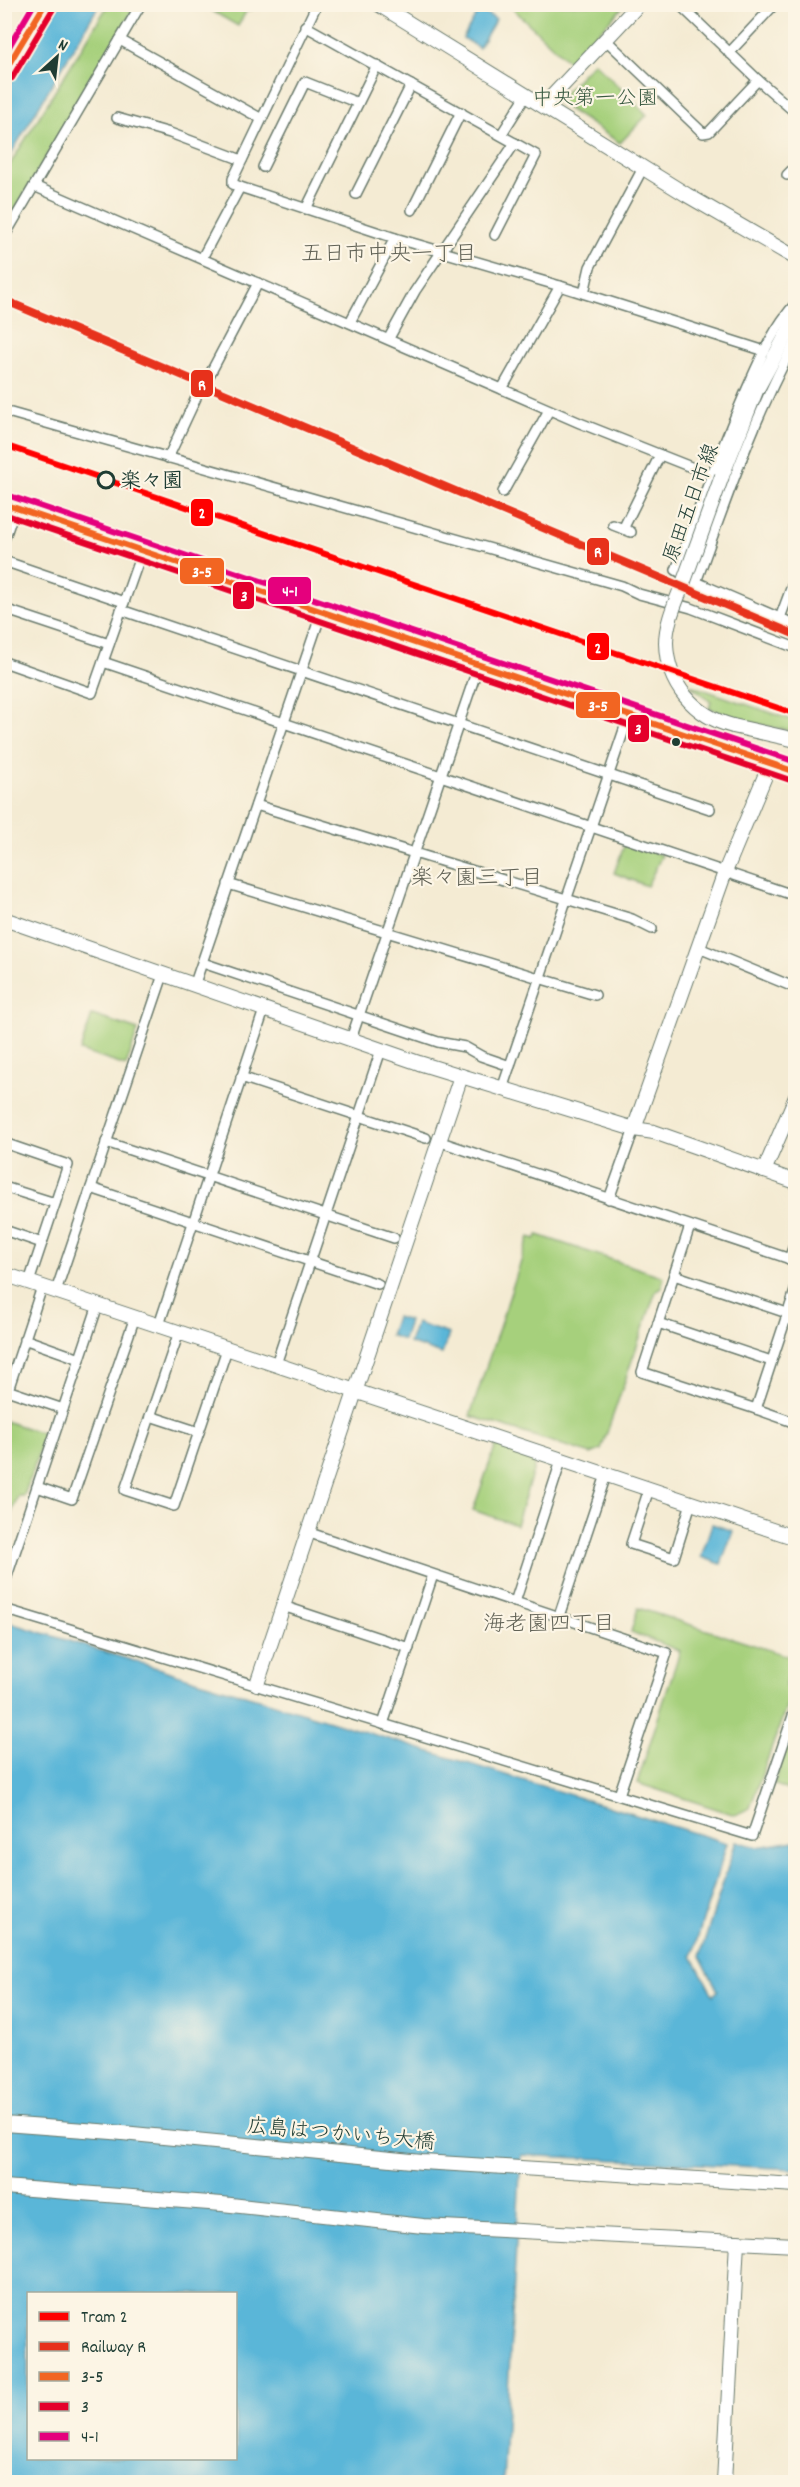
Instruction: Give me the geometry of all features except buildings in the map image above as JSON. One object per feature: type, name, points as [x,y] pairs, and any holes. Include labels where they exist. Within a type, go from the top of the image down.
[{"type":"highway","points":[[10,506],[795,772]]},
{"type":"main road","points":[[5,71],[45,4]]},
{"type":"street","points":[[4,237],[141,4]]},
{"type":"street","points":[[317,4],[260,118],[232,182],[240,187],[395,238],[560,285],[765,351]]},
{"type":"street","points":[[544,105],[639,4]]},
{"type":"street","points":[[680,4],[795,113]]},
{"type":"street","points":[[729,52],[775,4]]},
{"type":"street","points":[[379,5],[795,258]]},
{"type":"street","points":[[305,26],[536,155],[495,235]]},
{"type":"street","points":[[605,39],[703,133],[709,132],[758,80]]},
{"type":"street","points":[[120,40],[260,118]]},
{"type":"street","points":[[306,209],[376,65]]},
{"type":"street","points":[[263,167],[305,82],[358,104]]},
{"type":"street","points":[[356,194],[411,85]]},
{"type":"street","points":[[501,135],[527,94]]},
{"type":"street","points":[[411,210],[461,112]]},
{"type":"street","points":[[117,118],[170,133],[242,160]]},
{"type":"street","points":[[389,338],[415,291],[515,143]]},
{"type":"street","points":[[787,175],[795,166]]},
{"type":"street","points":[[584,293],[590,267],[644,168]]},
{"type":"street","points":[[34,186],[389,338],[549,410],[717,476]]},
{"type":"street","points":[[202,258],[240,187]]},
{"type":"street","points":[[350,322],[395,238]]},
{"type":"street","points":[[210,374],[258,283]]},
{"type":"street","points":[[502,389],[560,285]]},
{"type":"street","points":[[795,303],[765,351],[727,433],[717,476],[676,570],[696,582],[795,625]]},
{"type":"street","name":"原田五日市線","points":[[795,317],[756,391],[717,476],[671,616],[666,642],[671,673],[677,686],[689,701],[714,719],[795,740]]},
{"type":"street","points":[[696,582],[737,468],[763,406],[795,340]]},
{"type":"street","points":[[168,458],[196,398]]},
{"type":"street","points":[[503,492],[549,410]]},
{"type":"street","points":[[4,411],[618,585],[639,594],[691,608],[795,648]]},
{"type":"street","points":[[613,525],[627,531],[660,455]]},
{"type":"street","points":[[4,540],[10,506]]},
{"type":"street","points":[[4,662],[92,693],[142,550]]},
{"type":"street","points":[[4,561],[301,670],[710,808]]},
{"type":"street","points":[[780,618],[795,575]]},
{"type":"street","points":[[4,609],[109,644]]},
{"type":"street","points":[[194,986],[322,612]]},
{"type":"street","points":[[103,662],[795,896]]},
{"type":"street","points":[[351,1039],[478,664]]},
{"type":"street","points":[[502,1089],[629,716]]},
{"type":"street","points":[[609,1199],[725,872],[770,764]]},
{"type":"street","points":[[256,805],[652,928]]},
{"type":"street","points":[[228,884],[595,995]]},
{"type":"street","points":[[4,919],[381,1050],[634,1129],[654,1132],[795,1182]]},
{"type":"street","points":[[699,948],[795,988]]},
{"type":"street","points":[[203,963],[438,1041],[465,1047],[481,1056],[510,1066]]},
{"type":"street","points":[[56,1291],[163,975]]},
{"type":"street","points":[[159,1325],[264,1010]]},
{"type":"street","points":[[276,1365],[381,1050]]},
{"type":"street","points":[[257,1684],[355,1391],[432,1140],[461,1076]]},
{"type":"street","points":[[241,1077],[792,1260],[795,1240]]},
{"type":"street","points":[[765,1170],[795,1100]]},
{"type":"street","points":[[106,1142],[394,1238]]},
{"type":"street","points":[[4,1143],[68,1165],[42,1243],[24,1339],[6,1389],[63,1409]]},
{"type":"street","points":[[4,1186],[55,1203]]},
{"type":"street","points":[[91,1188],[378,1284]]},
{"type":"street","points":[[690,1226],[642,1372],[795,1423]]},
{"type":"street","points":[[4,1230],[42,1243]]},
{"type":"street","points":[[4,1274],[795,1538]]},
{"type":"street","points":[[674,1275],[787,1312]]},
{"type":"street","points":[[756,1409],[795,1288]]},
{"type":"street","points":[[4,1585],[98,1305]]},
{"type":"street","points":[[37,1487],[72,1499],[135,1317]]},
{"type":"street","points":[[658,1323],[771,1360]]},
{"type":"street","points":[[179,1332],[125,1490],[174,1506],[227,1348]]},
{"type":"street","points":[[24,1339],[80,1359]]},
{"type":"street","points":[[150,1416],[199,1432]]},
{"type":"street","points":[[515,1602],[561,1461]]},
{"type":"street","points":[[559,1616],[606,1475]]},
{"type":"street","points":[[649,1489],[631,1544],[674,1558],[691,1503]]},
{"type":"street","points":[[308,1532],[667,1653],[619,1795]]},
{"type":"street","points":[[383,1724],[434,1575]]},
{"type":"street","points":[[283,1606],[409,1648]]},
{"type":"street","points":[[4,1609],[752,1836],[795,1707]]},
{"type":"street","name":"広島はつかいち大橋","points":[[4,2124],[112,2132],[422,2162],[795,2185]]},
{"type":"street","points":[[4,2187],[222,2204],[423,2226],[795,2246]]},
{"type":"street","points":[[724,2482],[737,2242]]},
{"type":"green space","points":[[108,5],[136,5],[11,217],[5,214],[4,174]]},
{"type":"green space","points":[[202,5],[254,5],[250,11],[247,10],[238,26]]},
{"type":"green space","points":[[509,5],[625,5],[569,62]]},
{"type":"green space","name":"中央第一公園","points":[[594,62],[647,115],[620,143],[556,101]]},
{"type":"green space","points":[[690,685],[795,721],[795,732],[739,720],[709,708],[711,702]]},
{"type":"green space","points":[[625,843],[662,855],[647,886],[614,873]]},
{"type":"green space","points":[[92,1015],[138,1030],[126,1066],[80,1051]]},
{"type":"green space","points":[[538,1235],[664,1277],[661,1288],[656,1291],[601,1450],[591,1454],[470,1416],[529,1237],[535,1239]]},
{"type":"green space","points":[[5,1421],[45,1434],[24,1496],[18,1496],[11,1514],[5,1512]]},
{"type":"green space","points":[[496,1445],[537,1458],[516,1525],[473,1510]]},
{"type":"green space","points":[[638,1608],[794,1658],[785,1685],[791,1694],[750,1808],[735,1815],[637,1783],[680,1651],[631,1632]]},
{"type":"green space","points":[[795,1721],[795,1793],[774,1784]]},
{"type":"water","points":[[58,5],[99,5],[5,164],[5,91]]},
{"type":"water","points":[[479,10],[496,19],[479,48],[463,38]]},
{"type":"water","points":[[396,1317],[409,1321],[403,1340],[390,1335]]},
{"type":"water","points":[[416,1323],[449,1334],[442,1354],[409,1343]]},
{"type":"water","points":[[712,1524],[733,1531],[721,1564],[701,1557]]},
{"type":"water","points":[[4,1621],[727,1843],[692,1956],[713,1995],[718,1991],[700,1956],[736,1841],[757,1847],[795,1841],[795,2169],[521,2155],[503,2482],[5,2482]]},
{"type":"tram line","name":"2","points":[[4,445],[796,714]]},
{"type":"rail line","name":"R","points":[[4,300],[796,635]]},
{"type":"transit line","name":"4-1","points":[[4,55],[34,4]]},
{"type":"transit line","name":"3-5","points":[[4,72],[45,4]]},
{"type":"transit line","name":"3","points":[[12,78],[53,9]]},
{"type":"transit line","name":"4-1","points":[[7,495],[796,762]]},
{"type":"transit line","name":"3-5","points":[[4,504],[796,772]]},
{"type":"transit line","name":"3","points":[[4,514],[793,781]]},
{"type":"place","name":"楽々園","points":[[106,480]]},
{"type":"district","name":"五日市中央一丁目","points":[[389,252]]},
{"type":"district","name":"楽々園三丁目","points":[[477,876]]},
{"type":"district","name":"海老園四丁目","points":[[549,1622]]}]
